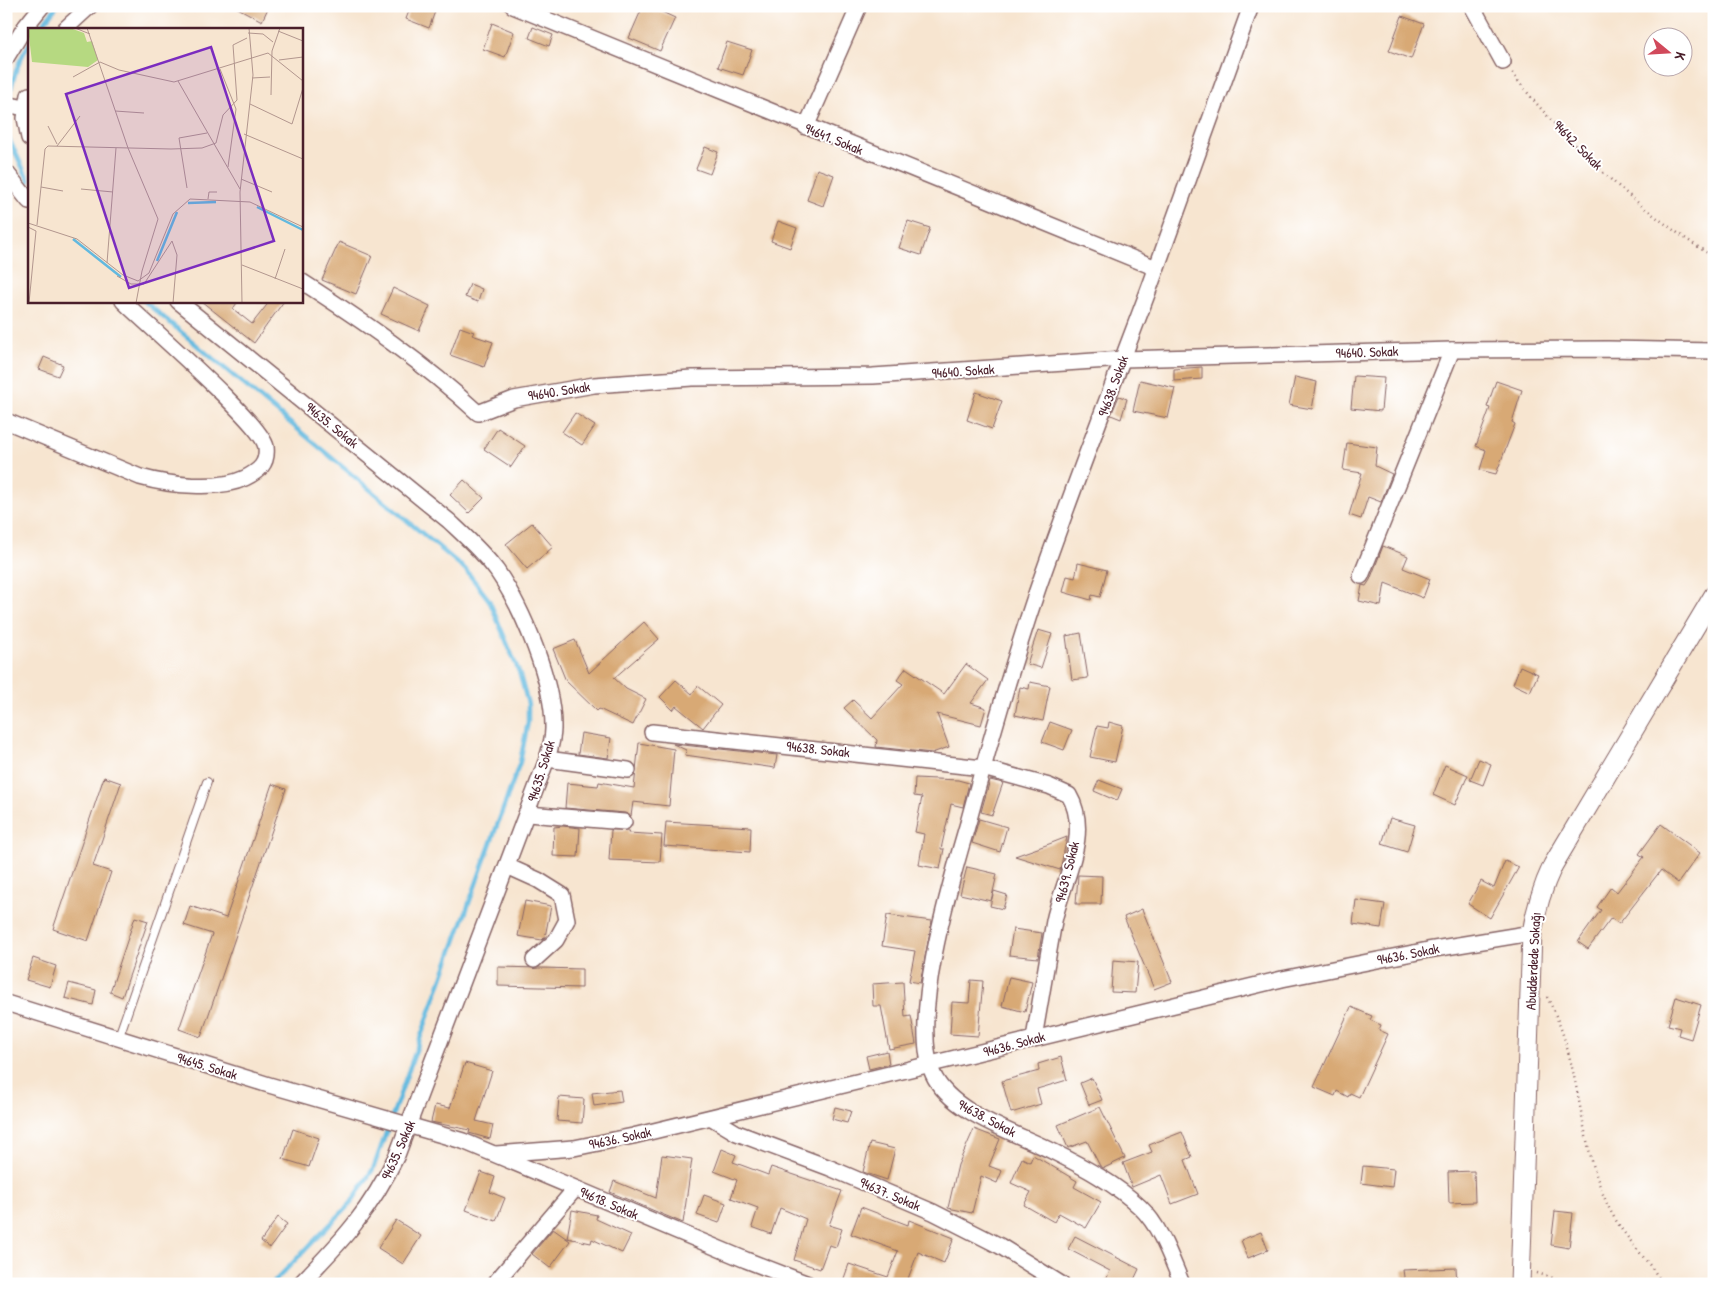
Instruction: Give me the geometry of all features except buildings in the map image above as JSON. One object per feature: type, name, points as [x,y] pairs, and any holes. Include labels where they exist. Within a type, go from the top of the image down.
[{"type":"street","points":[[6,58],[25,27],[42,6]]},
{"type":"street","points":[[66,28],[90,6]]},
{"type":"street","name":"94641. Sokak","points":[[513,6],[1156,268]]},
{"type":"street","points":[[806,127],[859,6]]},
{"type":"street","name":"94638. Sokak","points":[[1182,1284],[1164,1242],[1142,1208],[1088,1170],[961,1105],[943,1090],[930,1066],[926,1034],[927,1007],[935,952],[955,868],[1001,701],[1036,592],[1251,6]]},
{"type":"street","points":[[1472,6],[1503,62]]},
{"type":"street","points":[[6,104],[28,104]]},
{"type":"street","points":[[6,172],[28,200]]},
{"type":"street","name":"94640. Sokak","points":[[302,282],[418,362],[478,413],[514,399],[594,385],[692,378],[882,376],[1123,359],[1452,350],[1608,349],[1714,351]]},
{"type":"street","points":[[6,421],[140,477],[163,483],[220,483],[241,480],[262,468],[266,458],[266,446],[250,420],[124,302]]},
{"type":"street","name":"94635. Sokak","points":[[179,302],[449,521],[478,549],[497,572],[513,598],[529,633],[549,688],[553,729],[547,759],[528,814],[397,1124],[383,1184],[355,1226],[300,1284]]},
{"type":"street","points":[[1361,576],[1452,350]]},
{"type":"street","name":"Abudderdede Sokağı","points":[[1521,1276],[1532,933],[1536,907],[1542,886],[1553,865],[1714,595]]},
{"type":"street","name":"94638. Sokak","points":[[652,732],[983,768]]},
{"type":"street","points":[[547,759],[628,770]]},
{"type":"street","name":"94639. Sokak","points":[[983,768],[1063,791],[1069,795],[1075,811],[1076,842],[1074,856],[1055,920],[1034,1038]]},
{"type":"street","points":[[528,814],[624,822]]},
{"type":"street","points":[[506,866],[538,880],[562,895],[566,920],[556,940],[544,954],[534,960]]},
{"type":"street","name":"94636. Sokak","points":[[496,1154],[574,1148],[712,1118],[930,1066],[1034,1038],[1282,979],[1428,950],[1532,933]]},
{"type":"street","name":"94645. Sokak","points":[[6,1003],[397,1124]]},
{"type":"street","name":"94637. Sokak","points":[[712,1118],[737,1133],[830,1168],[932,1212],[1000,1246],[1061,1284]]},
{"type":"street","name":"94618. Sokak","points":[[397,1124],[462,1141],[496,1154],[737,1257],[808,1284]]},
{"type":"street","points":[[494,1284],[575,1188]]},
{"type":"lane","points":[[118,1039],[207,782]]},
{"type":"path","name":"94642. Sokak","points":[[1503,62],[1524,89],[1579,149],[1656,218],[1714,257]]},
{"type":"path","points":[[1545,993],[1571,1059],[1582,1125],[1605,1200],[1626,1237],[1663,1284]]},
{"type":"path","points":[[1521,1276],[1572,1284]]},
{"type":"waterway","points":[[40,28],[57,6]]},
{"type":"waterway","points":[[6,120],[13,80],[28,46]]},
{"type":"waterway","points":[[6,124],[7,135],[28,179]]},
{"type":"waterway","points":[[145,302],[465,569],[489,600],[519,672],[528,704],[528,722],[520,762],[373,1169],[351,1203],[272,1284]]}]
